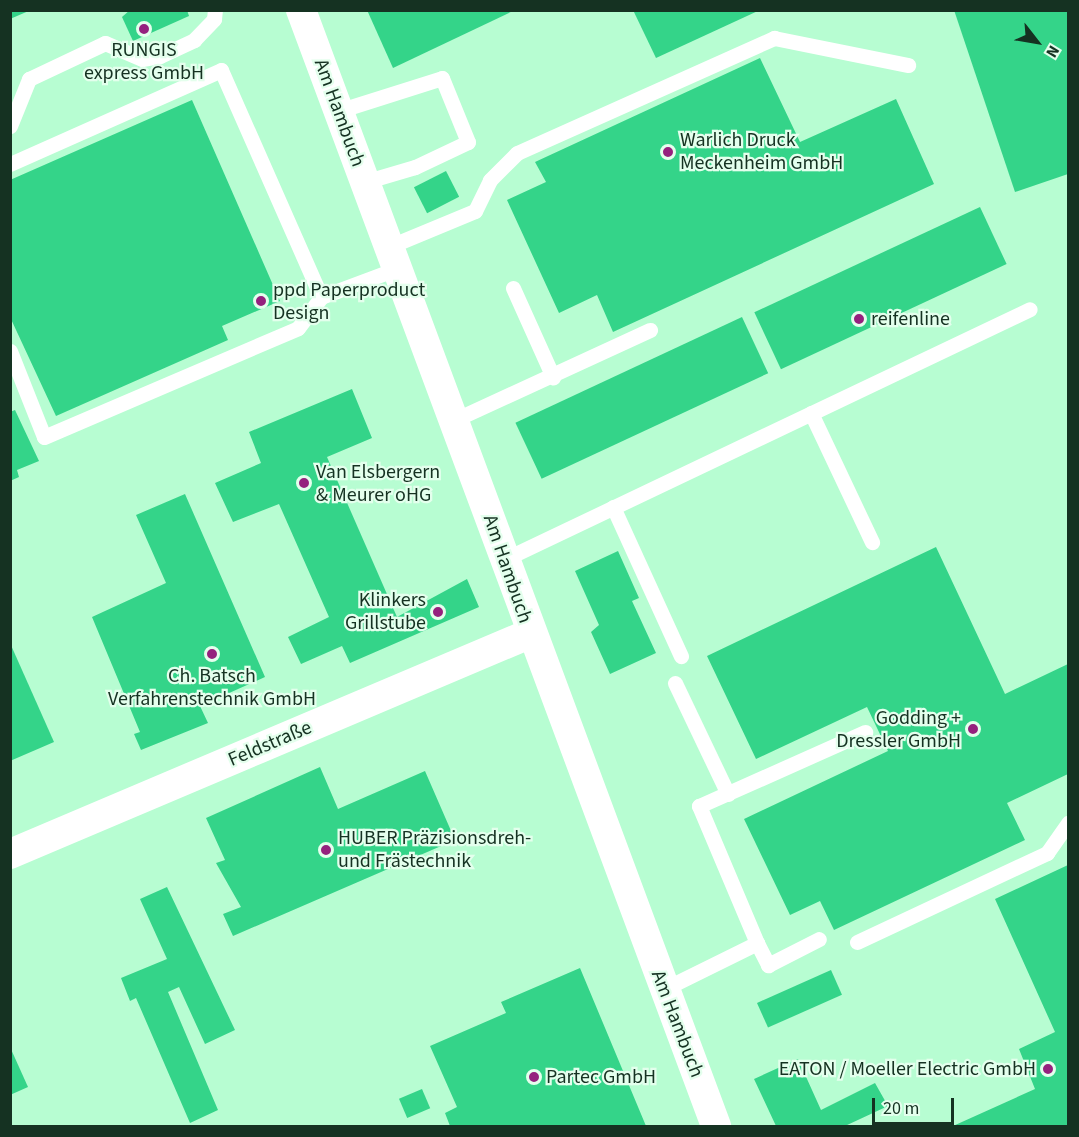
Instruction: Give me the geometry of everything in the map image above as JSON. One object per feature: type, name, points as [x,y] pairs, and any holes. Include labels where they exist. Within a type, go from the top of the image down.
[{"type":"street","name":"Am Hambuch","points":[[302,10],[452,422],[505,559],[529,634],[716,1126]]},
{"type":"street","name":"Feldstraße","points":[[10,854],[529,634]]},
{"type":"lane","points":[[10,126],[29,80],[105,43],[142,59],[160,56],[194,40],[214,19],[215,10]]},
{"type":"lane","points":[[10,351],[44,437],[298,328],[321,297],[475,211],[490,180],[518,153],[774,38],[908,65]]},
{"type":"lane","points":[[10,164],[221,70],[321,297]]},
{"type":"lane","points":[[338,111],[442,78],[468,142],[415,167],[364,182]]},
{"type":"lane","points":[[513,288],[553,377]]},
{"type":"lane","points":[[505,559],[1030,309]]},
{"type":"lane","points":[[452,422],[650,330]]},
{"type":"lane","points":[[811,413],[872,542]]},
{"type":"lane","points":[[613,507],[681,656]]},
{"type":"lane","points":[[675,683],[728,794]]},
{"type":"lane","points":[[819,939],[768,965],[699,806],[865,732]]},
{"type":"lane","points":[[857,942],[1047,853],[1068,824]]},
{"type":"lane","points":[[664,989],[757,944]]},
{"type":"building","points":[[10,10],[31,10],[10,19]]},
{"type":"building","name":"RUNGIS express GmbH","points":[[130,10],[187,10],[189,16],[133,41],[122,17]]},
{"type":"building","points":[[367,10],[515,10],[393,68]]},
{"type":"building","points":[[633,10],[760,10],[656,58]]},
{"type":"building","points":[[954,10],[1068,10],[1068,174],[1015,192]]},
{"type":"building","points":[[760,58],[800,142],[896,99],[934,184],[613,332],[597,295],[559,313],[507,200],[546,182],[535,162]]},
{"type":"building","points":[[192,100],[280,301],[222,326],[228,340],[56,416],[10,317],[10,180]]},
{"type":"building","points":[[446,171],[459,197],[427,213],[414,187]]},
{"type":"building","points":[[980,207],[1007,264],[781,369],[754,312]]},
{"type":"building","points":[[742,317],[768,373],[542,479],[515,423]]},
{"type":"building","points":[[352,389],[372,438],[327,457],[397,617],[467,579],[479,607],[350,663],[342,646],[301,664],[288,637],[329,617],[279,504],[233,522],[215,483],[261,463],[249,432]]},
{"type":"building","points":[[15,410],[39,461],[17,470],[19,477],[10,481],[10,412]]},
{"type":"building","points":[[185,494],[265,677],[200,706],[208,723],[141,750],[134,734],[140,732],[92,617],[166,583],[136,515]]},
{"type":"building","name":"Godding + Dressler GmbH","points":[[936,547],[1005,694],[1068,664],[1068,774],[1007,803],[1025,840],[834,930],[820,901],[790,915],[744,819],[888,751],[867,707],[756,759],[707,656]]},
{"type":"building","points":[[618,551],[639,598],[632,601],[656,653],[610,674],[591,632],[599,625],[575,571]]},
{"type":"building","points":[[10,643],[54,742],[10,761]]},
{"type":"building","name":"HUBER Präzisionsdreh- und Frästechnik","points":[[320,767],[338,809],[425,771],[455,840],[233,936],[223,914],[241,907],[216,863],[225,860],[206,818]]},
{"type":"building","points":[[1068,865],[1068,1126],[953,1126],[1035,1089],[1019,1049],[1055,1032],[995,899]]},
{"type":"building","points":[[167,887],[235,1030],[205,1044],[179,987],[168,992],[218,1110],[190,1123],[136,998],[130,1001],[121,978],[167,959],[140,899]]},
{"type":"building","name":"Partec GmbH","points":[[580,968],[646,1126],[450,1126],[445,1113],[457,1107],[430,1046],[506,1013],[501,1002]]},
{"type":"building","points":[[831,970],[842,995],[768,1028],[757,1003]]},
{"type":"building","points":[[10,1047],[28,1087],[10,1095]]},
{"type":"building","points":[[798,1059],[821,1110],[875,1083],[888,1106],[845,1126],[776,1126],[754,1079]]},
{"type":"building","points":[[422,1089],[430,1108],[407,1118],[399,1099]]},
{"type":"place","name":"RUNGIS express GmbH","points":[[144,29]]},
{"type":"place","name":"Warlich Druck Meckenheim GmbH","points":[[668,152]]},
{"type":"place","name":"ppd Paperproduct Design","points":[[261,301]]},
{"type":"place","name":"reifenline","points":[[859,319]]},
{"type":"place","name":"Van Elsbergern & Meurer oHG","points":[[304,483]]},
{"type":"place","name":"Klinkers Grillstube","points":[[438,612]]},
{"type":"place","name":"Ch. Batsch Verfahrenstechnik GmbH","points":[[212,654]]},
{"type":"place","name":"Godding + Dressler GmbH","points":[[973,729]]},
{"type":"place","name":"HUBER Präzisionsdreh- und Frästechnik","points":[[326,850]]},
{"type":"place","name":"EATON / Moeller Electric GmbH","points":[[1048,1069]]},
{"type":"place","name":"Partec GmbH","points":[[534,1077]]}]
